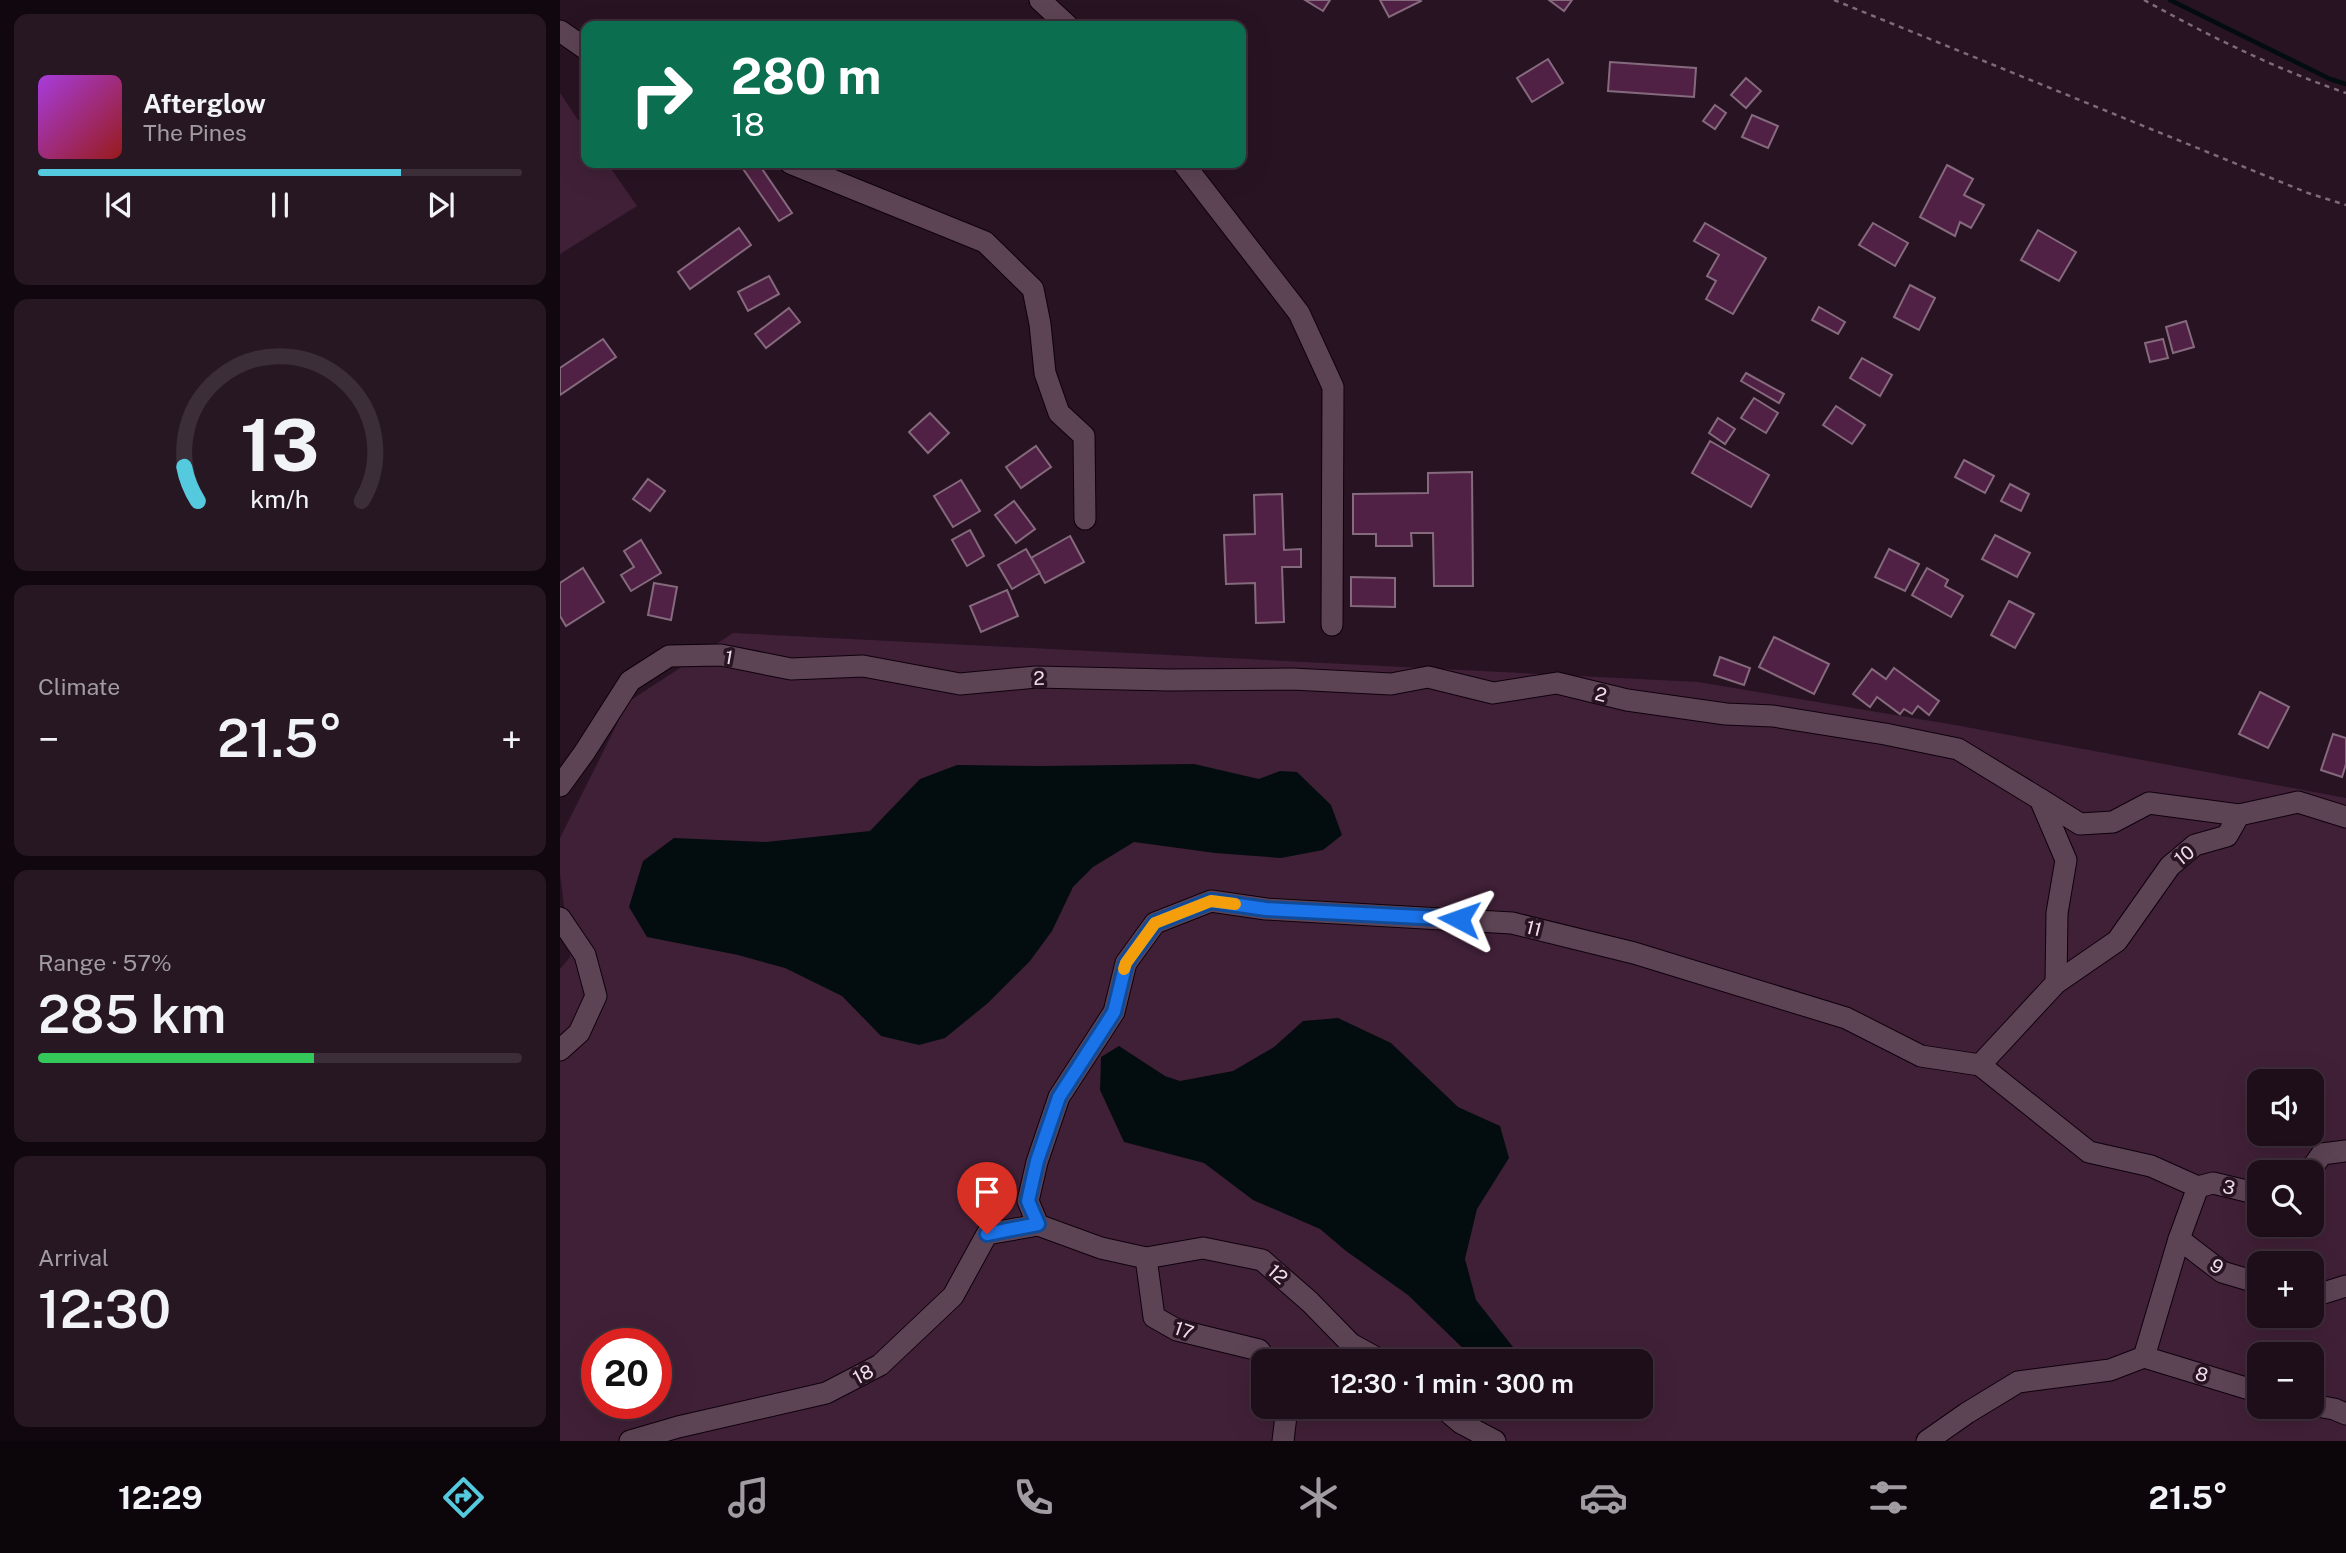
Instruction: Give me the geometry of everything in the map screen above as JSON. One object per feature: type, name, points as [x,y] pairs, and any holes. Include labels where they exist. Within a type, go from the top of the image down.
[{"type":"street","points":[[1041,0],[1063,21]]},
{"type":"street","points":[[560,31],[581,46]]},
{"type":"street","points":[[802,168],[985,242],[1032,289],[1040,324],[1045,373],[1059,413],[1084,436],[1085,519]]},
{"type":"street","points":[[1187,168],[1299,313],[1334,387],[1332,625]]},
{"type":"street","name":"1","points":[[560,786],[630,681],[669,656],[721,655],[791,669],[863,666],[960,684]]},
{"type":"street","name":"2","points":[[960,684],[1036,677],[1292,679],[1391,684],[1428,677],[1493,693],[1557,683],[1627,701],[1773,716],[1958,749],[2080,824],[2113,822],[2149,803],[2239,815]]},
{"type":"street","points":[[2040,799],[2066,860],[2057,913],[2056,983]]},
{"type":"street","points":[[2239,815],[2298,802],[2346,817]]},
{"type":"street","name":"10","points":[[1980,1065],[2056,983],[2117,941],[2170,866],[2195,845],[2227,836],[2239,815]]},
{"type":"street","name":"11","points":[[1038,1224],[1028,1201],[1037,1161],[1059,1097],[1114,1012],[1126,963],[1155,923],[1211,901],[1266,909],[1512,923],[1634,953],[1846,1018],[1921,1056],[1980,1065]]},
{"type":"street","points":[[560,918],[585,955],[596,996],[579,1033],[560,1050]]},
{"type":"street","points":[[1927,1441],[2018,1382],[2110,1370],[2144,1357],[2179,1239],[2198,1187],[2151,1166],[2089,1152],[1980,1065]]},
{"type":"street","points":[[2318,1160],[2322,1154],[2346,1151]]},
{"type":"street","name":"3","points":[[2198,1187],[2213,1183],[2247,1191]]},
{"type":"street","points":[[1038,1224],[1101,1248],[1146,1258]]},
{"type":"street","name":"18","points":[[630,1441],[678,1427],[826,1393],[880,1365],[953,1296],[987,1234],[1038,1224]]},
{"type":"street","name":"9","points":[[2179,1239],[2222,1272],[2247,1279]]},
{"type":"street","name":"12","points":[[1146,1258],[1203,1248],[1262,1260],[1351,1343],[1361,1349]]},
{"type":"street","name":"17","points":[[1146,1258],[1154,1317],[1177,1331],[1255,1349]]},
{"type":"street","points":[[2324,1292],[2346,1286]]},
{"type":"street","name":"8","points":[[2144,1357],[2247,1388]]},
{"type":"street","points":[[2324,1407],[2346,1414]]},
{"type":"street","points":[[1283,1441],[1286,1419]]},
{"type":"street","points":[[1456,1419],[1495,1441]]},
{"type":"path","points":[[1834,0],[2308,193],[2346,205]]},
{"type":"path","points":[[2144,0],[2197,30],[2314,82],[2346,93]]},
{"type":"shaded area","points":[[560,93],[581,124],[581,168],[610,168],[637,206],[560,254]]},
{"type":"shaded area","points":[[733,633],[1698,682],[1955,725],[2346,798],[2346,1441],[560,1441],[560,969],[570,957],[560,873],[560,838],[628,702]]},
{"type":"shaded area","points":[[1194,764],[1259,779],[1280,771],[1297,772],[1331,805],[1342,835],[1323,850],[1281,858],[1215,853],[1134,842],[1093,867],[1073,887],[1052,931],[1030,961],[988,1003],[945,1038],[919,1045],[881,1036],[842,996],[785,968],[738,955],[647,937],[629,907],[643,861],[674,838],[766,842],[870,831],[920,779],[957,765]]},
{"type":"shaded area","points":[[1338,1018],[1391,1043],[1458,1107],[1500,1126],[1509,1158],[1477,1209],[1465,1259],[1476,1300],[1515,1349],[1464,1349],[1408,1295],[1320,1229],[1253,1200],[1204,1163],[1124,1142],[1100,1090],[1101,1057],[1119,1046],[1165,1076],[1180,1081],[1233,1071],[1274,1047],[1303,1021]]},
{"type":"building","points":[[1305,0],[1330,0],[1323,11]]},
{"type":"building","points":[[1380,0],[1420,0],[1421,1],[1389,17]]},
{"type":"building","points":[[1549,0],[1572,0],[1564,11]]},
{"type":"building","points":[[1548,59],[1563,83],[1532,102],[1517,78]]},
{"type":"building","points":[[1610,62],[1696,68],[1694,97],[1608,91]]},
{"type":"building","points":[[1746,78],[1761,91],[1746,108],[1731,95]]},
{"type":"building","points":[[1715,105],[1726,113],[1715,129],[1703,121]]},
{"type":"building","points":[[1752,115],[1778,126],[1768,148],[1742,137]]},
{"type":"building","points":[[1947,165],[1973,179],[1964,195],[1984,205],[1971,228],[1960,222],[1955,236],[1920,217]]},
{"type":"building","points":[[742,168],[761,168],[792,213],[779,221]]},
{"type":"building","points":[[1705,223],[1766,258],[1733,314],[1706,299],[1716,281],[1707,276],[1719,255],[1694,241]]},
{"type":"building","points":[[1873,223],[1908,243],[1895,266],[1859,245]]},
{"type":"building","points":[[739,228],[751,245],[690,289],[678,272]]},
{"type":"building","points":[[2038,230],[2076,252],[2059,281],[2021,260]]},
{"type":"building","points":[[769,276],[779,294],[748,311],[738,292]]},
{"type":"building","points":[[1910,285],[1935,298],[1919,330],[1894,317]]},
{"type":"building","points":[[1819,307],[1845,322],[1838,334],[1812,320]]},
{"type":"building","points":[[789,308],[800,322],[766,348],[755,334]]},
{"type":"building","points":[[2186,321],[2194,347],[2173,353],[2166,327]]},
{"type":"building","points":[[603,339],[616,357],[560,395],[560,368]]},
{"type":"building","points":[[2163,339],[2168,358],[2150,362],[2145,343]]},
{"type":"building","points":[[1862,358],[1892,375],[1880,396],[1850,378]]},
{"type":"building","points":[[1746,373],[1784,394],[1779,403],[1741,381]]},
{"type":"building","points":[[1754,398],[1778,413],[1766,433],[1741,418]]},
{"type":"building","points":[[1836,406],[1865,425],[1852,444],[1823,425]]},
{"type":"building","points":[[930,413],[949,433],[928,453],[909,432]]},
{"type":"building","points":[[1718,418],[1735,429],[1725,444],[1709,433]]},
{"type":"building","points":[[1710,441],[1769,475],[1751,507],[1692,473]]},
{"type":"building","points":[[1036,446],[1051,467],[1021,488],[1006,467]]},
{"type":"building","points":[[1964,460],[1994,476],[1985,493],[1955,477]]},
{"type":"building","points":[[1472,472],[1473,586],[1434,586],[1433,533],[1411,533],[1412,546],[1376,546],[1376,534],[1353,534],[1353,494],[1428,493],[1428,473]]},
{"type":"building","points":[[648,479],[665,491],[650,511],[633,499]]},
{"type":"building","points":[[961,480],[980,511],[953,527],[934,496]]},
{"type":"building","points":[[2010,484],[2029,494],[2021,511],[2001,501]]},
{"type":"building","points":[[1282,494],[1284,550],[1301,549],[1301,567],[1282,567],[1284,622],[1256,623],[1255,583],[1226,584],[1224,535],[1255,534],[1254,495]]},
{"type":"building","points":[[1014,501],[1035,529],[1016,543],[995,515]]},
{"type":"building","points":[[970,530],[984,556],[967,566],[952,540]]},
{"type":"building","points":[[1995,535],[2030,553],[2017,577],[1982,559]]},
{"type":"building","points":[[1070,536],[1084,562],[1045,583],[1031,558]]},
{"type":"building","points":[[641,540],[661,573],[631,591],[621,575],[634,567],[624,551]]},
{"type":"building","points":[[1026,549],[1040,573],[1012,589],[998,565]]},
{"type":"building","points":[[1889,549],[1919,564],[1905,591],[1875,577]]},
{"type":"building","points":[[583,568],[604,602],[566,626],[560,616],[560,583]]},
{"type":"building","points":[[1927,568],[1948,580],[1945,586],[1963,596],[1951,617],[1912,595]]},
{"type":"building","points":[[1351,577],[1395,578],[1395,607],[1351,606]]},
{"type":"building","points":[[654,583],[677,587],[671,620],[648,615]]},
{"type":"building","points":[[1007,590],[1018,616],[981,632],[970,606]]},
{"type":"building","points":[[2009,601],[2034,614],[2015,648],[1991,635]]},
{"type":"building","points":[[1774,637],[1829,664],[1814,694],[1759,667]]},
{"type":"building","points":[[1720,657],[1750,668],[1744,685],[1714,675]]},
{"type":"building","points":[[1894,668],[1939,701],[1929,715],[1918,706],[1912,714],[1904,709],[1900,714],[1877,697],[1870,707],[1853,694],[1872,669],[1886,679]]},
{"type":"building","points":[[2260,692],[2289,707],[2268,748],[2239,734]]},
{"type":"building","points":[[2333,734],[2346,738],[2346,764],[2342,777],[2321,770]]},
{"type":"waterway","points":[[2170,0],[2330,79],[2346,84]]},
{"type":"slow traffic","points":[[1124,969],[1155,923],[1211,901],[1235,904]]},
{"type":"route","points":[[987,1234],[1038,1224],[1028,1201],[1037,1161],[1059,1097],[1114,1012],[1126,963],[1155,923],[1211,901],[1266,909],[1459,919]]}]
